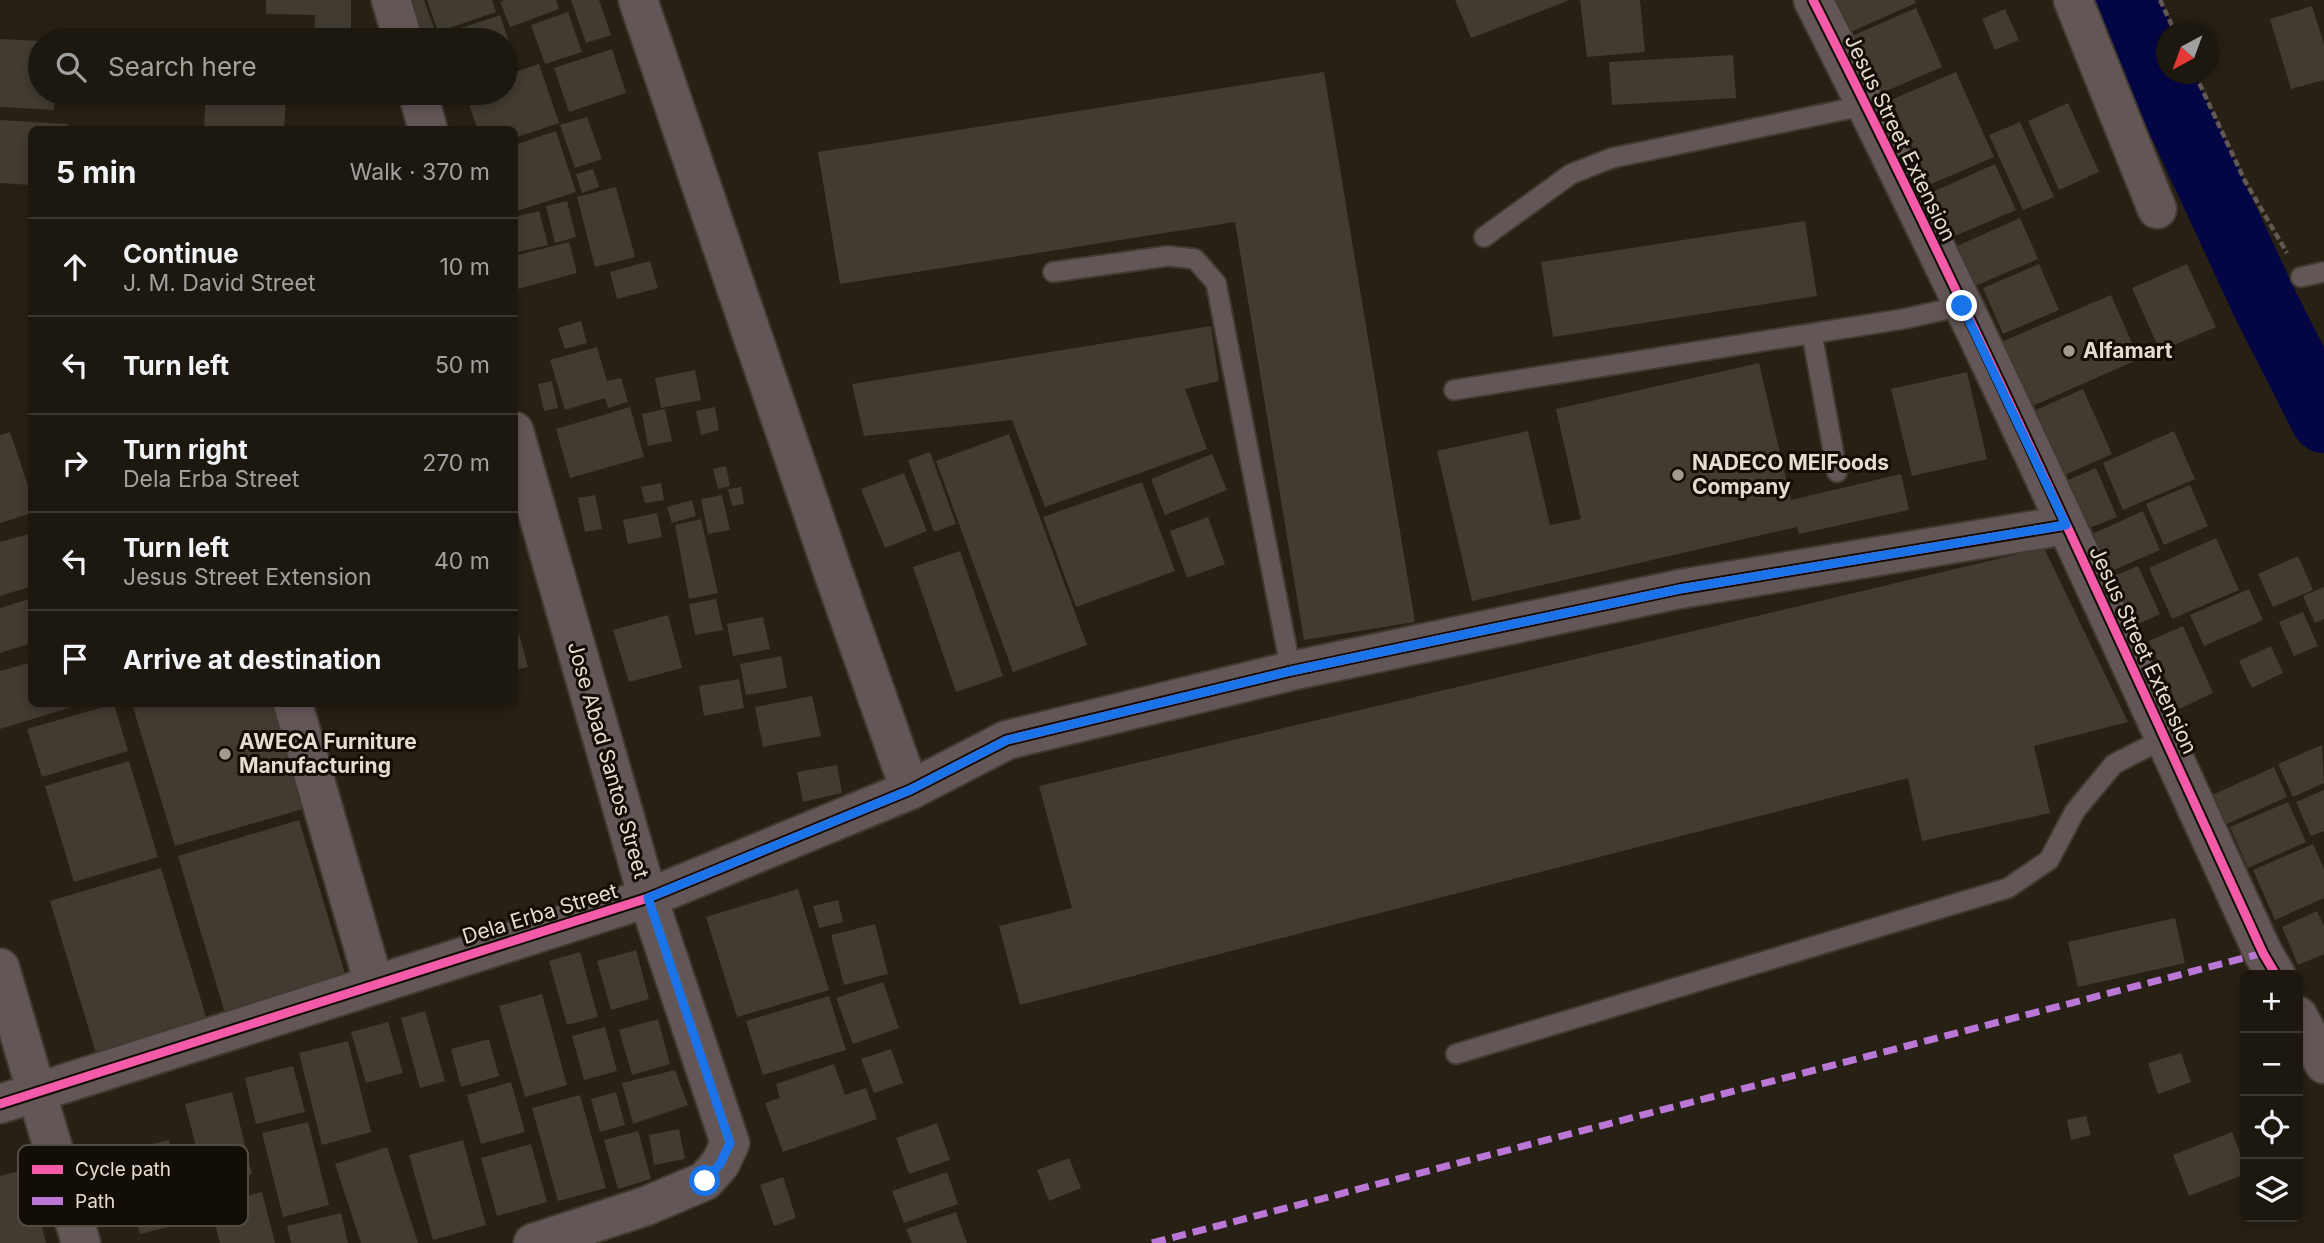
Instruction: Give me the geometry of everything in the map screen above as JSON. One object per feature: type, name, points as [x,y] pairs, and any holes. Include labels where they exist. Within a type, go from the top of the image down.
[{"type":"street","points":[[391,0],[399,28]]},
{"type":"street","points":[[638,0],[910,790]]},
{"type":"street","name":"Jesus Street Extension","points":[[1813,0],[1867,105],[2273,970]]},
{"type":"street","points":[[2073,0],[2157,209]]},
{"type":"street","points":[[421,105],[427,126]]},
{"type":"street","name":"Jose Abad Santos Street","points":[[518,445],[648,898],[730,1143],[720,1164],[705,1181],[646,1206],[533,1243]]},
{"type":"street","name":"Dela Erba Street","points":[[0,1104],[648,898],[910,790],[1007,740],[1291,671],[1680,589],[2066,525]]},
{"type":"street","points":[[294,707],[374,984]]},
{"type":"street","points":[[0,968],[53,1145]]},
{"type":"street","points":[[2303,1025],[2324,1064]]},
{"type":"street","points":[[77,1226],[82,1243]]},
{"type":"lane","points":[[1484,237],[1571,174],[1612,158],[1867,105]]},
{"type":"lane","points":[[1053,272],[1168,256],[1195,259],[1216,283],[1291,671]]},
{"type":"lane","points":[[2301,277],[2324,272]]},
{"type":"lane","points":[[1454,390],[1903,319],[1962,306]]},
{"type":"lane","points":[[1812,334],[1837,472]]},
{"type":"lane","points":[[1456,1054],[2008,888],[2049,860],[2075,811],[2114,764],[2165,738]]},
{"type":"path","points":[[2160,0],[2170,21]]},
{"type":"path","points":[[2199,84],[2245,181],[2301,277]]},
{"type":"building","points":[[266,0],[351,0],[351,28],[314,28],[315,15],[266,14]]},
{"type":"building","points":[[405,0],[424,0],[434,28],[415,28]]},
{"type":"building","points":[[427,0],[492,0],[496,12],[450,28],[437,28]]},
{"type":"building","points":[[556,0],[559,9],[510,27],[500,2]]},
{"type":"building","points":[[571,0],[599,0],[611,35],[586,43]]},
{"type":"building","points":[[1455,0],[1570,0],[1471,38]]},
{"type":"building","points":[[1580,0],[1640,0],[1645,52],[1587,57]]},
{"type":"building","points":[[1831,0],[1915,0],[1916,3],[1846,34]]},
{"type":"building","points":[[2312,6],[2324,44],[2324,80],[2291,89],[2270,19]]},
{"type":"building","points":[[1916,8],[1942,67],[1877,95],[1852,36]]},
{"type":"building","points":[[2005,9],[2019,40],[1995,50],[1982,19]]},
{"type":"building","points":[[568,12],[582,52],[545,64],[531,25]]},
{"type":"building","points":[[500,15],[504,28],[462,28]]},
{"type":"building","points":[[0,39],[28,40],[28,105],[54,105],[54,110],[0,107]]},
{"type":"building","points":[[612,49],[626,93],[569,112],[554,68]]},
{"type":"building","points":[[1733,55],[1736,98],[1612,105],[1609,62]]},
{"type":"building","points":[[539,64],[559,123],[518,137],[518,126],[477,126],[469,105],[518,105],[518,71]]},
{"type":"building","points":[[1324,72],[1415,622],[1304,640],[1235,222],[840,284],[818,152]]},
{"type":"building","points":[[1956,72],[1994,157],[1929,185],[1891,100]]},
{"type":"building","points":[[2068,103],[2099,172],[2059,190],[2028,121]]},
{"type":"building","points":[[205,105],[285,105],[284,126],[204,126]]},
{"type":"building","points":[[587,117],[602,159],[575,168],[560,125]]},
{"type":"building","points":[[0,120],[68,124],[28,126],[28,185],[0,183]]},
{"type":"building","points":[[2020,122],[2054,197],[2023,210],[1989,135]]},
{"type":"building","points":[[556,131],[576,192],[518,211],[518,144]]},
{"type":"building","points":[[1995,164],[2016,210],[1950,238],[1930,193]]},
{"type":"building","points":[[593,169],[599,187],[582,193],[576,174]]},
{"type":"building","points":[[616,187],[635,257],[595,267],[577,197]]},
{"type":"building","points":[[567,201],[576,237],[555,243],[546,206]]},
{"type":"building","points":[[539,211],[548,245],[518,252],[518,216]]},
{"type":"building","points":[[2020,218],[2038,259],[1975,286],[1957,246]]},
{"type":"building","points":[[1805,221],[1817,296],[1553,337],[1541,262]]},
{"type":"building","points":[[569,242],[577,273],[518,289],[518,255]]},
{"type":"building","points":[[650,261],[658,288],[617,299],[610,272]]},
{"type":"building","points":[[2039,264],[2059,310],[2003,334],[1983,288]]},
{"type":"building","points":[[2187,264],[2216,327],[2160,351],[2132,288]]},
{"type":"building","name":"Alfamart","points":[[2111,295],[2139,359],[2028,408],[1999,343]]},
{"type":"building","points":[[581,321],[587,343],[565,349],[558,328]]},
{"type":"building","points":[[1211,326],[1219,381],[1185,389],[1207,449],[1045,507],[1012,420],[864,436],[852,384]]},
{"type":"building","points":[[597,347],[607,381],[621,378],[628,402],[608,408],[605,398],[565,410],[550,360]]},
{"type":"building","name":"NADECO MEIFoods Company","points":[[1759,363],[1791,500],[1901,474],[1909,510],[1799,534],[1797,527],[1472,601],[1437,451],[1528,431],[1550,525],[1581,519],[1556,409]]},
{"type":"building","points":[[695,370],[701,400],[661,408],[655,378]]},
{"type":"building","points":[[1967,372],[1987,459],[1912,476],[1891,389]]},
{"type":"building","points":[[552,381],[558,408],[544,411],[538,384]]},
{"type":"building","points":[[2083,389],[2112,454],[2065,475],[2036,410]]},
{"type":"building","points":[[630,407],[644,457],[570,478],[556,429]]},
{"type":"building","points":[[715,407],[719,430],[701,435],[696,411]]},
{"type":"building","points":[[665,409],[672,441],[648,446],[642,414]]},
{"type":"building","points":[[2174,431],[2195,479],[2123,510],[2103,463]]},
{"type":"building","points":[[10,432],[28,485],[28,514],[0,523],[0,435]]},
{"type":"building","points":[[1009,434],[1087,645],[1013,672],[936,461]]},
{"type":"building","points":[[930,452],[956,524],[934,532],[908,460]]},
{"type":"building","points":[[1212,454],[1227,490],[1165,515],[1151,479]]},
{"type":"building","points":[[726,466],[730,486],[718,489],[713,469]]},
{"type":"building","points":[[2096,468],[2117,517],[2087,529],[2066,481]]},
{"type":"building","points":[[904,473],[927,531],[885,548],[861,489]]},
{"type":"building","points":[[1142,482],[1175,571],[1076,607],[1043,517]]},
{"type":"building","points":[[661,483],[664,500],[645,503],[641,487]]},
{"type":"building","points":[[2190,485],[2208,526],[2164,545],[2146,504]]},
{"type":"building","points":[[741,487],[744,504],[732,506],[728,489]]},
{"type":"building","points":[[595,495],[602,529],[585,532],[578,498]]},
{"type":"building","points":[[722,495],[730,530],[708,534],[701,499]]},
{"type":"building","points":[[692,500],[696,516],[672,523],[667,507]]},
{"type":"building","points":[[2143,511],[2160,550],[2109,572],[2092,534]]},
{"type":"building","points":[[657,513],[662,537],[628,544],[623,520]]},
{"type":"building","points":[[1208,517],[1225,564],[1187,578],[1170,531]]},
{"type":"building","points":[[701,519],[718,593],[689,599],[675,525]]},
{"type":"building","points":[[28,534],[28,587],[0,596],[0,542]]},
{"type":"building","points":[[2216,538],[2239,590],[2172,619],[2149,568]]},
{"type":"building","points":[[2044,548],[2128,722],[2034,746],[2050,813],[1922,841],[1908,778],[1020,1005],[999,926],[1072,908],[1039,786]]},
{"type":"building","points":[[960,551],[1003,676],[956,692],[913,567]]},
{"type":"building","points":[[2298,556],[2313,590],[2273,607],[2258,574]]},
{"type":"building","points":[[2138,566],[2160,614],[2133,626],[2111,577]]},
{"type":"building","points":[[2324,587],[2324,619],[2315,623],[2303,596]]},
{"type":"building","points":[[2249,589],[2263,620],[2204,646],[2190,615]]},
{"type":"building","points":[[28,599],[28,644],[0,653],[0,608]]},
{"type":"building","points":[[716,599],[723,630],[695,635],[689,604]]},
{"type":"building","points":[[2303,612],[2318,646],[2294,656],[2279,622]]},
{"type":"building","points":[[668,615],[682,668],[629,682],[613,630]]},
{"type":"building","points":[[763,617],[770,649],[733,656],[727,624]]},
{"type":"building","points":[[2183,626],[2213,693],[2179,709],[2149,641]]},
{"type":"building","points":[[518,634],[528,667],[518,669]]},
{"type":"building","points":[[2271,646],[2283,673],[2252,688],[2239,661]]},
{"type":"building","points":[[781,656],[787,688],[746,695],[740,664]]},
{"type":"building","points":[[28,663],[28,707],[71,707],[0,729],[0,671]]},
{"type":"building","points":[[739,679],[744,708],[704,716],[699,686]]},
{"type":"building","points":[[812,696],[821,736],[763,747],[755,707]]},
{"type":"building","points":[[104,707],[115,707],[128,751],[42,777],[27,729]]},
{"type":"building","name":"AWECA Furniture Manufacturing","points":[[133,707],[289,707],[317,805],[175,846]]},
{"type":"building","points":[[2322,745],[2324,783],[2293,797],[2278,764]]},
{"type":"building","points":[[129,761],[158,857],[74,882],[45,786]]},
{"type":"building","points":[[837,765],[842,793],[803,802],[797,772]]},
{"type":"building","points":[[2274,767],[2287,797],[2225,825],[2212,795]]},
{"type":"building","points":[[2324,790],[2324,831],[2311,836],[2296,802]]},
{"type":"building","points":[[2288,802],[2306,842],[2248,868],[2230,827]]},
{"type":"building","points":[[299,820],[346,977],[225,1013],[178,856]]},
{"type":"building","points":[[2313,844],[2324,869],[2324,898],[2275,920],[2253,870]]},
{"type":"building","points":[[161,868],[207,1020],[96,1053],[50,901]]},
{"type":"building","points":[[798,889],[829,990],[737,1017],[706,917]]},
{"type":"building","points":[[838,900],[843,922],[819,928],[813,906]]},
{"type":"building","points":[[2317,911],[2324,926],[2324,954],[2298,965],[2282,927]]},
{"type":"building","points":[[2175,918],[2185,963],[2078,987],[2068,942]]},
{"type":"building","points":[[875,924],[888,974],[844,985],[831,935]]},
{"type":"building","points":[[636,950],[649,999],[611,1010],[597,961]]},
{"type":"building","points":[[580,952],[598,1017],[567,1025],[549,961]]},
{"type":"building","points":[[883,982],[899,1028],[853,1044],[836,998]]},
{"type":"building","points":[[542,994],[567,1085],[525,1097],[499,1006]]},
{"type":"building","points":[[829,996],[846,1050],[763,1075],[746,1021]]},
{"type":"building","points":[[425,1011],[445,1081],[420,1088],[401,1018]]},
{"type":"building","points":[[658,1019],[670,1064],[632,1075],[619,1030]]},
{"type":"building","points":[[388,1022],[403,1073],[366,1083],[351,1032]]},
{"type":"building","points":[[605,1027],[617,1071],[584,1080],[572,1036]]},
{"type":"building","points":[[489,1039],[499,1076],[461,1087],[451,1049]]},
{"type":"building","points":[[348,1041],[371,1132],[322,1145],[299,1053]]},
{"type":"building","points":[[891,1049],[903,1083],[874,1093],[861,1059]]},
{"type":"building","points":[[2181,1053],[2191,1082],[2158,1094],[2148,1063]]},
{"type":"building","points":[[834,1064],[845,1095],[866,1088],[877,1119],[783,1152],[765,1103],[780,1098],[776,1084]]},
{"type":"building","points":[[293,1066],[305,1112],[256,1124],[245,1078]]},
{"type":"building","points":[[675,1070],[688,1105],[633,1124],[622,1083]]},
{"type":"building","points":[[511,1082],[525,1132],[481,1144],[467,1095]]},
{"type":"building","points":[[232,1092],[245,1145],[196,1145],[185,1104]]},
{"type":"building","points":[[616,1092],[625,1125],[600,1132],[591,1099]]},
{"type":"building","points":[[580,1095],[606,1188],[558,1201],[532,1108]]},
{"type":"building","points":[[2086,1116],[2091,1135],[2071,1140],[2067,1120]]},
{"type":"building","points":[[308,1122],[329,1205],[283,1217],[262,1133]]},
{"type":"building","points":[[937,1123],[950,1160],[909,1174],[896,1138]]},
{"type":"building","points":[[679,1129],[685,1159],[654,1165],[649,1135]]},
{"type":"building","points":[[638,1131],[651,1179],[618,1189],[604,1140]]},
{"type":"building","points":[[2232,1132],[2240,1152],[2240,1176],[2189,1196],[2173,1155]]},
{"type":"building","points":[[169,1140],[170,1145],[148,1145]]},
{"type":"building","points":[[463,1140],[486,1225],[433,1240],[409,1155]]},
{"type":"building","points":[[531,1144],[547,1202],[497,1216],[481,1158]]},
{"type":"building","points":[[387,1147],[418,1243],[361,1243],[335,1164]]},
{"type":"building","points":[[248,1158],[252,1174],[248,1175]]},
{"type":"building","points":[[1069,1158],[1081,1188],[1049,1201],[1037,1170]]},
{"type":"building","points":[[18,1171],[18,1226],[42,1226],[46,1243],[0,1243],[0,1176]]},
{"type":"building","points":[[947,1172],[958,1204],[904,1223],[892,1191]]},
{"type":"building","points":[[783,1177],[796,1218],[774,1226],[760,1185]]},
{"type":"building","points":[[262,1192],[275,1243],[220,1243],[216,1226],[248,1226],[248,1196]]},
{"type":"building","points":[[956,1212],[967,1243],[912,1243],[906,1229]]},
{"type":"building","points":[[341,1213],[348,1243],[291,1243],[287,1226]]},
{"type":"building","points":[[138,1226],[173,1226],[140,1234]]},
{"type":"waterway","points":[[2124,0],[2265,304],[2324,420]]},
{"type":"marked path","points":[[1152,1243],[2263,953]]},
{"type":"cycle path","points":[[1813,0],[1987,355],[2273,970]]},
{"type":"cycle path","points":[[0,1104],[648,898],[910,790],[1007,740],[1291,671],[1680,589],[2066,525]]},
{"type":"place","name":"Alfamart","points":[[2069,351]]},
{"type":"place","name":"NADECO MEIFoods Company","points":[[1678,475]]},
{"type":"place","name":"AWECA Furniture Manufacturing","points":[[225,754]]},
{"type":"route","points":[[705,1181],[720,1164],[730,1143],[648,898],[910,790],[1007,740],[1291,671],[1680,589],[2066,525],[1962,306]]}]
